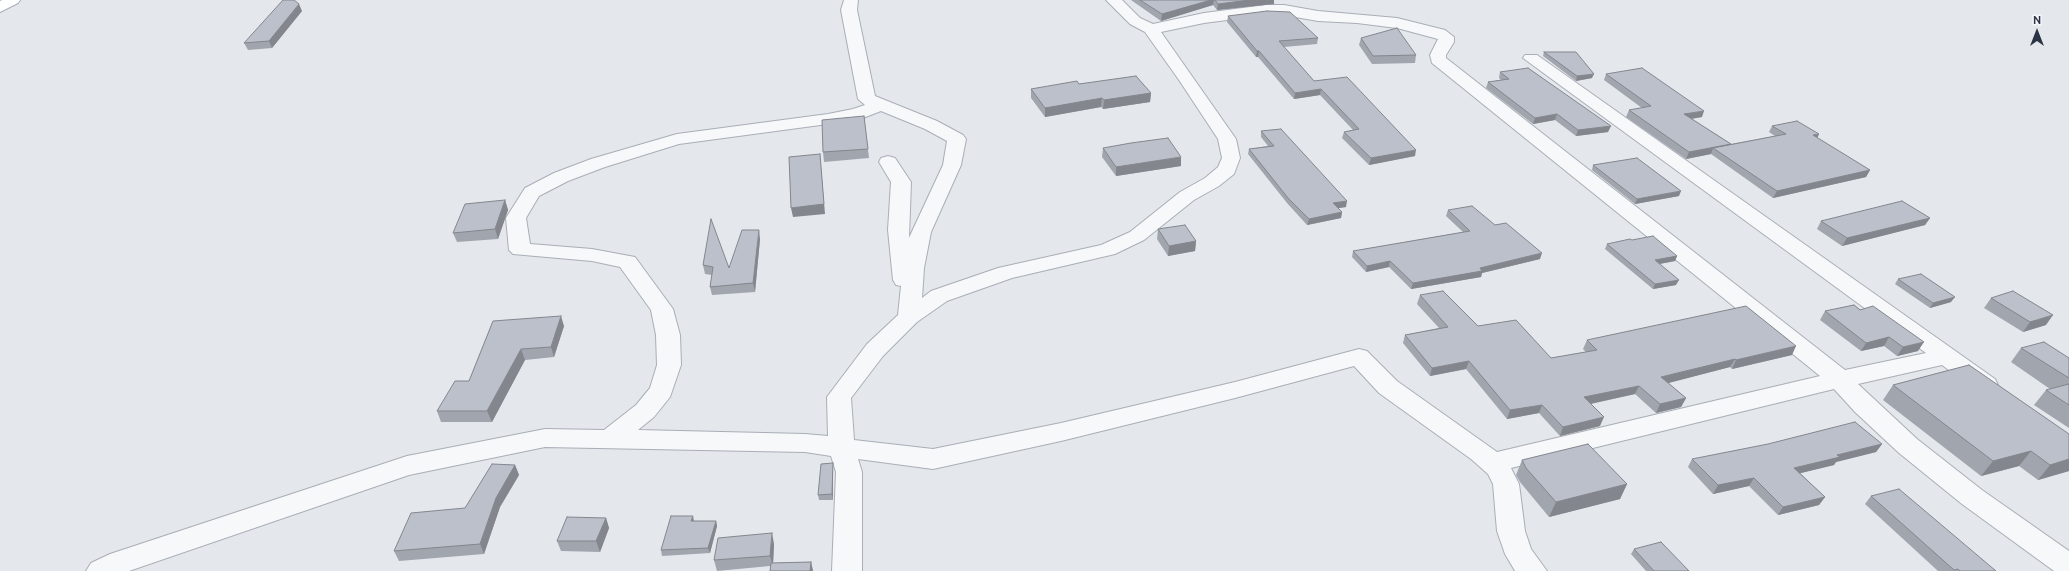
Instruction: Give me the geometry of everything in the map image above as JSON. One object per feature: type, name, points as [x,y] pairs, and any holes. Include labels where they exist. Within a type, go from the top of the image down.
[{"type":"street","points":[[0,7],[13,0]]},
{"type":"street","points":[[851,0],[849,10],[867,99],[931,125],[957,139],[952,165],[921,232],[913,268],[909,317]]},
{"type":"street","points":[[847,571],[848,472],[841,447],[839,397],[875,350],[909,317],[939,296],[1006,273],[1108,250],[1137,236],[1187,196],[1212,182],[1227,170],[1231,158],[1226,139],[1171,55],[1151,29],[1135,21],[1113,0]]},
{"type":"street","points":[[1151,29],[1204,18],[1266,10],[1284,10],[1318,16],[1357,18],[1397,23],[1439,33],[1446,37],[1446,42],[1438,55],[1438,60],[1839,380],[1908,446],[1972,497],[2069,566]]},
{"type":"street","points":[[1531,58],[1945,357],[2004,397]]},
{"type":"street","points":[[610,439],[645,411],[661,391],[669,365],[668,335],[662,309],[627,262],[592,254],[520,250],[516,218],[532,192],[562,177],[598,163],[676,139],[828,119],[857,114],[880,105]]},
{"type":"street","points":[[888,162],[901,182],[898,230],[909,317]]},
{"type":"street","points":[[101,571],[120,562],[407,466],[545,438],[805,443],[933,459],[1061,432],[1227,392],[1359,357],[1388,387],[1480,452],[1498,468],[1506,484],[1510,509],[1511,531],[1519,554],[1532,571]]},
{"type":"street","points":[[1492,463],[1839,380],[1945,357]]},
{"type":"building","points":[[283,0],[294,0],[299,4],[269,41],[244,43]]},
{"type":"building","points":[[1140,0],[1211,0],[1162,14]]},
{"type":"building","points":[[1215,0],[1250,0],[1218,4]]},
{"type":"building","points":[[1267,11],[1290,12],[1318,38],[1279,41],[1314,81],[1347,77],[1416,150],[1371,158],[1344,132],[1359,129],[1321,89],[1295,93],[1228,16]]},
{"type":"building","points":[[1397,28],[1416,55],[1373,56],[1361,38]]},
{"type":"building","points":[[1544,52],[1576,52],[1594,74],[1577,76]]},
{"type":"building","points":[[1528,68],[1611,126],[1578,130],[1557,114],[1535,118],[1488,82],[1509,79],[1500,72]]},
{"type":"building","points":[[1642,68],[1704,111],[1684,114],[1731,144],[1689,152],[1629,110],[1651,106],[1606,74]]},
{"type":"building","points":[[1136,76],[1151,93],[1104,100],[1102,98],[1045,108],[1031,89],[1077,81],[1079,84]]},
{"type":"building","points":[[864,116],[868,149],[823,152],[822,120]]},
{"type":"building","points":[[1797,121],[1819,134],[1813,135],[1870,170],[1777,191],[1713,148],[1786,134],[1772,126]]},
{"type":"building","points":[[1281,129],[1347,201],[1333,203],[1342,212],[1309,219],[1288,198],[1249,149],[1274,146],[1261,131]]},
{"type":"building","points":[[1168,138],[1181,157],[1116,167],[1103,148],[1131,143]]},
{"type":"building","points":[[820,154],[824,204],[791,208],[789,157]]},
{"type":"building","points":[[1637,158],[1681,191],[1637,199],[1593,165]]},
{"type":"building","points":[[505,200],[495,229],[453,233],[465,204]]},
{"type":"building","points":[[1902,201],[1930,218],[1847,238],[1821,221]]},
{"type":"building","points":[[1472,206],[1495,225],[1506,223],[1542,253],[1480,268],[1482,271],[1413,283],[1390,261],[1367,266],[1353,251],[1470,231],[1448,210]]},
{"type":"building","points":[[711,219],[729,268],[742,230],[759,230],[753,283],[710,287],[713,267],[703,265]]},
{"type":"building","points":[[1185,225],[1196,241],[1169,246],[1158,229]]},
{"type":"building","points":[[1653,236],[1677,256],[1655,260],[1679,280],[1655,284],[1607,244]]},
{"type":"building","points":[[1921,274],[1955,297],[1933,303],[1898,279]]},
{"type":"building","points":[[1443,291],[1478,326],[1516,320],[1551,358],[1597,350],[1587,340],[1746,306],[1796,346],[1661,377],[1686,398],[1660,404],[1639,386],[1584,397],[1604,417],[1563,427],[1542,405],[1510,410],[1469,361],[1432,368],[1405,335],[1448,327],[1420,295]]},
{"type":"building","points":[[2013,291],[2053,315],[2030,322],[1991,298]]},
{"type":"building","points":[[1854,305],[1860,310],[1873,306],[1924,342],[1903,347],[1889,337],[1866,343],[1825,311]]},
{"type":"building","points":[[561,316],[551,347],[521,349],[487,411],[437,411],[455,381],[469,381],[493,321]]},
{"type":"building","points":[[2044,342],[2069,358],[2069,378],[2021,348]]},
{"type":"building","points":[[1969,365],[2069,434],[2069,459],[2050,465],[2031,451],[1993,461],[1893,385]]},
{"type":"building","points":[[2069,384],[2069,405],[2046,390]]},
{"type":"building","points":[[1855,422],[1882,444],[1837,455],[1840,457],[1794,468],[1825,497],[1783,507],[1754,478],[1718,485],[1692,459],[1768,444]]},
{"type":"building","points":[[1588,444],[1627,484],[1556,502],[1526,468],[1522,460]]},
{"type":"building","points":[[833,463],[832,494],[818,495],[821,464]]},
{"type":"building","points":[[492,464],[515,465],[496,498],[480,544],[394,551],[411,513],[465,508]]},
{"type":"building","points":[[1899,489],[1996,571],[1954,570],[1871,496]]},
{"type":"building","points":[[671,516],[693,516],[691,521],[716,521],[708,548],[661,550]]},
{"type":"building","points":[[567,517],[606,518],[596,541],[557,541]]},
{"type":"building","points":[[772,533],[770,556],[714,560],[718,538]]},
{"type":"building","points":[[1661,542],[1689,571],[1654,571],[1634,549]]},
{"type":"building","points":[[811,562],[810,571],[770,571],[771,563]]}]
